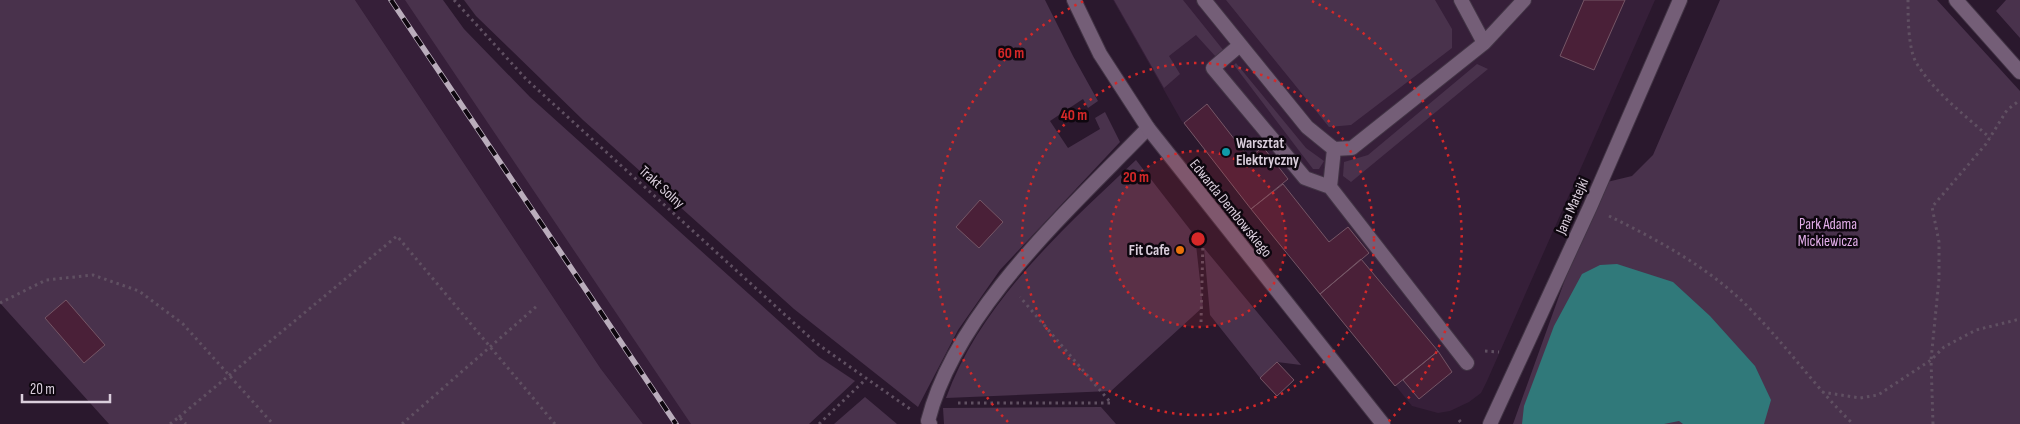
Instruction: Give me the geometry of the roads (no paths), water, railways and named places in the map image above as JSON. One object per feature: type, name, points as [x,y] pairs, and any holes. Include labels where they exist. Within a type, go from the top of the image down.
[{"type":"street","name":"Edwarda Dembowskiego","points":[[1074,0],[1100,54],[1148,128],[1383,424]]},
{"type":"street","points":[[1204,0],[1307,127],[1334,149],[1352,148],[1484,43],[1524,0]]},
{"type":"street","points":[[1461,0],[1484,43]]},
{"type":"street","name":"Jana Matejki","points":[[1490,424],[1590,207],[1680,0]]},
{"type":"street","points":[[1956,0],[2020,72]]},
{"type":"street","points":[[1240,44],[1213,68],[1305,178],[1330,187],[1467,363]]},
{"type":"street","points":[[929,422],[932,403],[947,370],[983,309],[1035,246],[1148,128]]},
{"type":"street","points":[[1330,187],[1334,149]]},
{"type":"railway","points":[[391,0],[676,424]]},
{"type":"place","name":"Warsztat Elektryczny","points":[[1226,152]]},
{"type":"place","name":"Fit Cafe","points":[[1180,250]]},
{"type":"park label","name":"Park Adama Mickiewicza","points":[[1828,232]]}]
